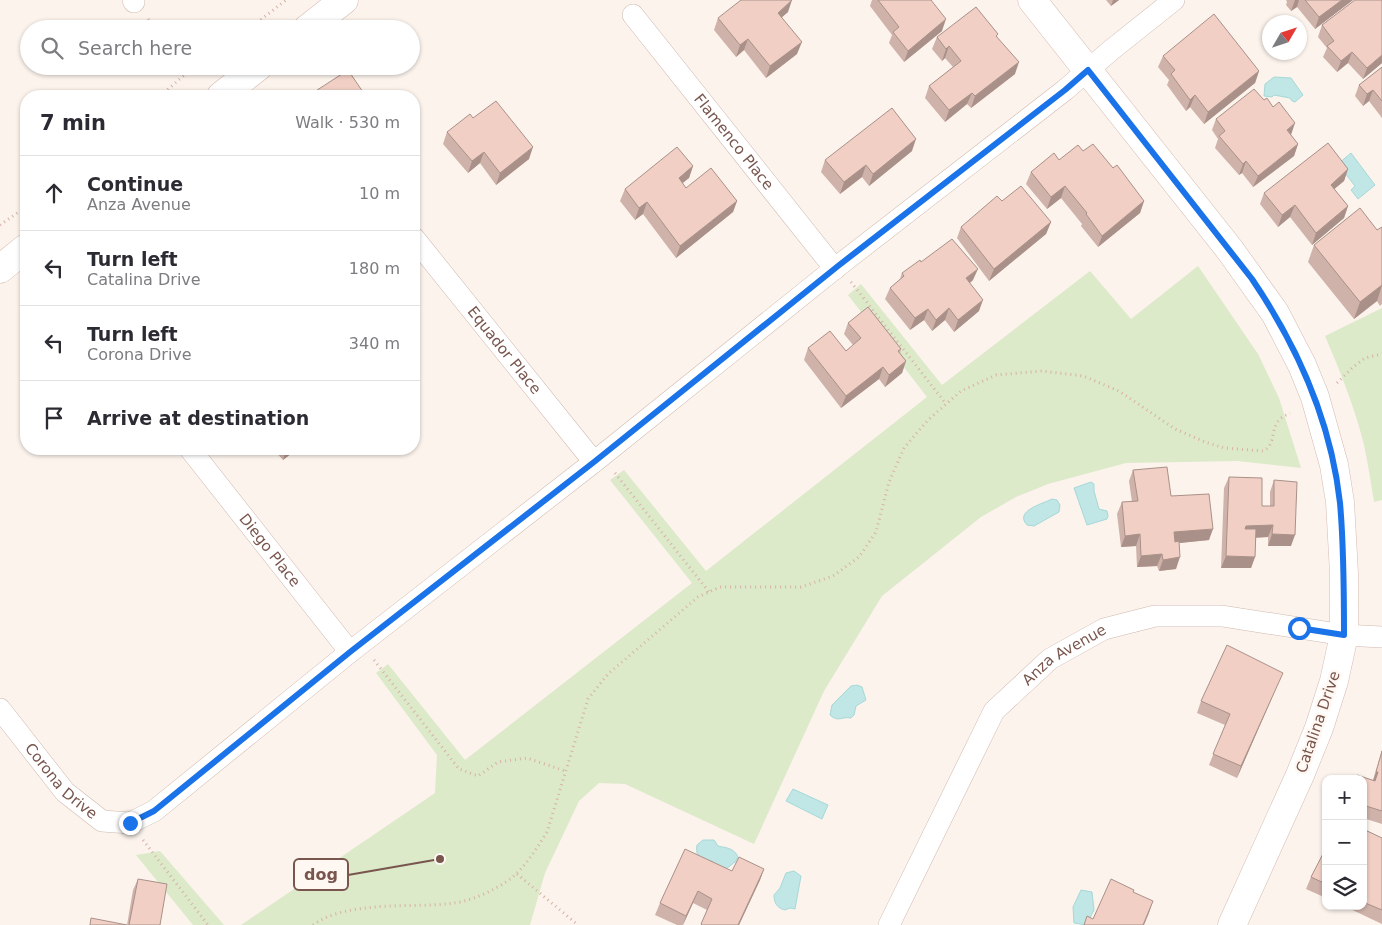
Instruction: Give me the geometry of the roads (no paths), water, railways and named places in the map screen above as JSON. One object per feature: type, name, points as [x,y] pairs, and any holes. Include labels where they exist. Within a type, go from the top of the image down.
[{"type":"street","points":[[318,20],[344,0]]},
{"type":"street","name":"Catalina Drive","points":[[1032,0],[1252,279],[1275,313],[1302,364],[1325,427],[1340,502],[1344,574],[1344,635],[1334,681],[1319,728],[1239,923]]},
{"type":"street","points":[[356,648],[598,459],[837,267],[1065,90],[1174,0]]},
{"type":"street","name":"Flamenco Place","points":[[633,15],[837,267]]},
{"type":"street","points":[[229,90],[248,75]]},
{"type":"street","name":"Equador Place","points":[[420,245],[598,459]]},
{"type":"street","points":[[0,269],[20,253]]},
{"type":"street","name":"Diego Place","points":[[195,455],[356,648]]},
{"type":"street","name":"Anza Avenue","points":[[889,925],[994,711],[1050,659],[1104,629],[1155,616],[1222,616],[1344,635],[1382,638]]},
{"type":"street","name":"Corona Drive","points":[[0,709],[65,792],[102,821],[130,823],[154,811],[356,648]]},
{"type":"water","points":[[1274,77],[1291,78],[1303,95],[1295,102],[1290,98],[1274,95],[1272,97],[1264,96],[1265,84]]},
{"type":"water","points":[[1351,153],[1375,185],[1358,199],[1351,190],[1355,186],[1338,164]]},
{"type":"water","points":[[1091,482],[1094,484],[1099,509],[1107,511],[1108,516],[1107,519],[1087,525],[1074,488]]},
{"type":"water","points":[[1052,499],[1057,500],[1060,505],[1059,512],[1034,526],[1027,525],[1024,516],[1027,512]]},
{"type":"water","points":[[857,685],[862,687],[866,700],[856,706],[854,715],[851,718],[838,719],[830,715],[832,705],[851,686]]},
{"type":"water","points":[[793,789],[828,805],[822,819],[786,801]]},
{"type":"water","points":[[703,840],[714,840],[718,846],[732,850],[738,857],[726,869],[719,867],[712,861],[702,859],[697,853],[697,845]]},
{"type":"water","points":[[794,871],[801,876],[795,909],[785,910],[776,905],[774,895],[780,888],[786,873]]},
{"type":"water","points":[[1081,890],[1092,892],[1094,910],[1086,925],[1074,923],[1073,907]]},
{"type":"place","name":"dog","points":[[440,859]]}]
